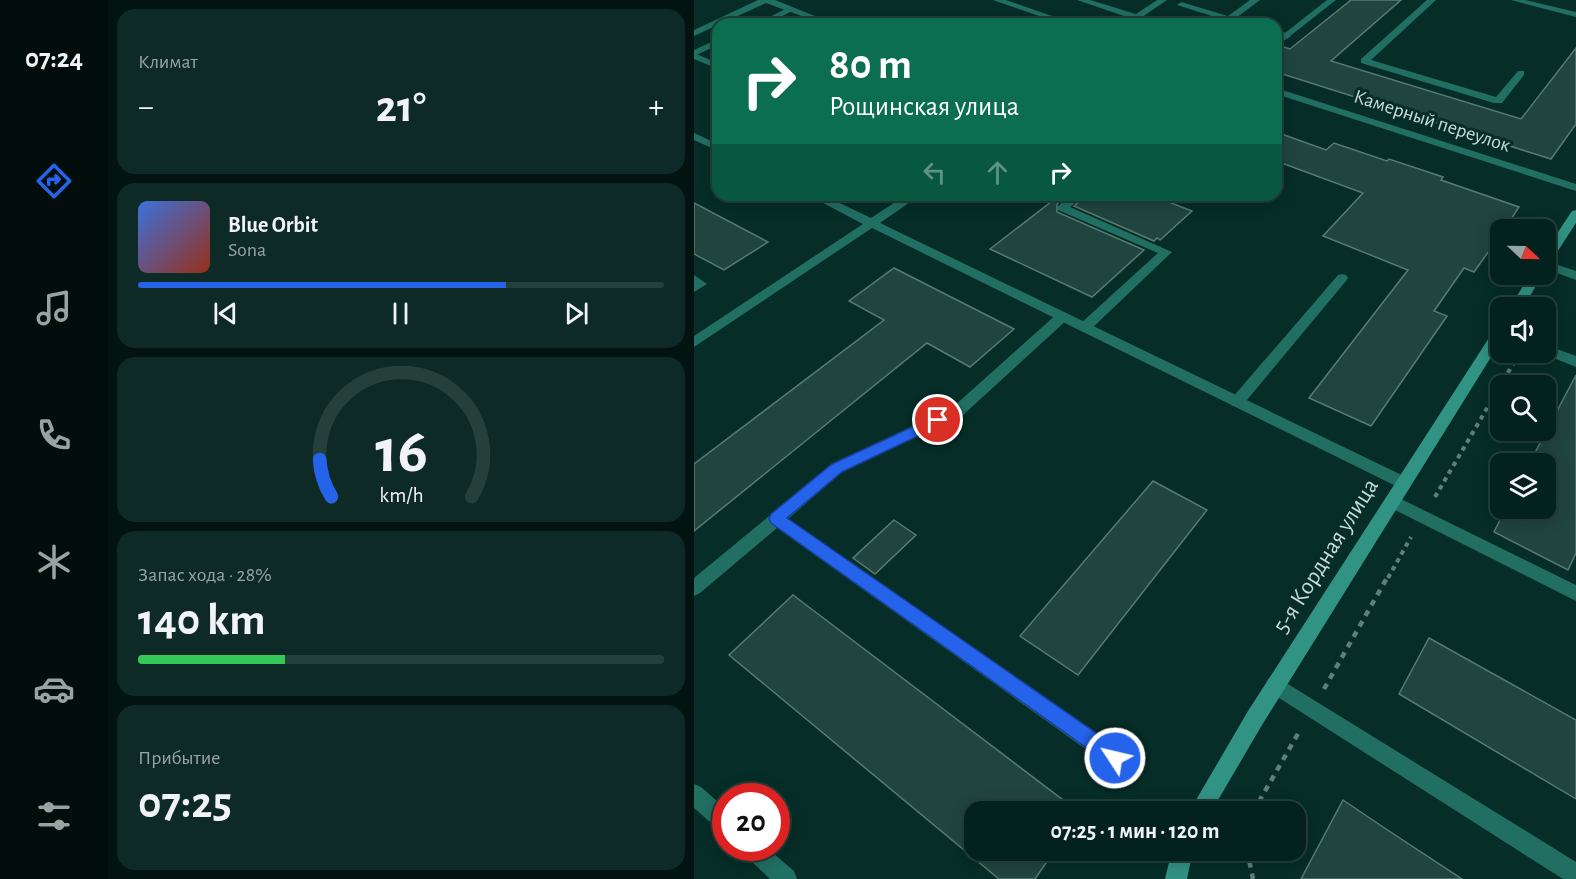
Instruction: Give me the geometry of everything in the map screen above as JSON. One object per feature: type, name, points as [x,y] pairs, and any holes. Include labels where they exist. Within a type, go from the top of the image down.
[{"type":"main road","points":[[1556,244],[1576,213]]},
{"type":"main road","name":"5-я Кордная улица","points":[[1206,801],[1275,685],[1490,348]]},
{"type":"main road","points":[[1176,879],[1180,861]]},
{"type":"street","points":[[727,18],[766,0],[815,18]]},
{"type":"street","points":[[997,0],[1052,18]]},
{"type":"street","points":[[1081,0],[1136,17],[1163,0]]},
{"type":"street","points":[[1230,18],[1256,0]]},
{"type":"street","points":[[1282,39],[1332,0]]},
{"type":"street","points":[[1432,0],[1364,61],[1498,101],[1521,73]]},
{"type":"street","points":[[1515,0],[1576,15]]},
{"type":"street","points":[[1181,5],[1226,18]]},
{"type":"street","points":[[773,18],[792,9]]},
{"type":"street","points":[[694,33],[712,25]]},
{"type":"street","points":[[1282,35],[1286,36]]},
{"type":"street","points":[[694,55],[712,45]]},
{"type":"street","points":[[694,55],[712,63]]},
{"type":"street","name":"Камерный переулок","points":[[1282,93],[1576,188]]},
{"type":"street","points":[[694,136],[712,145]]},
{"type":"street","points":[[826,201],[1404,483]]},
{"type":"street","points":[[694,342],[905,201]]},
{"type":"street","points":[[1071,201],[1062,208],[1166,252],[1085,327]]},
{"type":"street","points":[[1556,269],[1576,276]]},
{"type":"street","points":[[1237,402],[1342,278]]},
{"type":"street","points":[[694,279],[702,284],[694,288]]},
{"type":"street","points":[[694,588],[837,468],[958,411],[1063,316]]},
{"type":"street","points":[[1556,354],[1576,362]]},
{"type":"street","points":[[1393,501],[1576,594]]},
{"type":"street","points":[[776,519],[1115,758]]},
{"type":"street","points":[[1275,685],[1576,874]]},
{"type":"street","points":[[694,794],[712,810]]},
{"type":"street","points":[[766,861],[786,879]]},
{"type":"path","points":[[1259,801],[1513,363]]},
{"type":"path","points":[[1249,861],[1253,879]]},
{"type":"building","points":[[1351,0],[1401,0],[1331,61],[1521,119],[1576,48],[1576,124],[1551,159],[1282,74],[1282,46],[1290,49]]},
{"type":"building","points":[[1282,134],[1326,150],[1334,143],[1387,161],[1389,159],[1443,177],[1441,180],[1519,207],[1511,219],[1490,219],[1490,249],[1474,272],[1464,268],[1434,311],[1447,316],[1371,426],[1309,398],[1408,270],[1323,236],[1363,193],[1282,163]]},
{"type":"building","points":[[1052,201],[1061,201],[1057,204],[1057,212],[1144,250],[1092,297],[990,249]]},
{"type":"building","points":[[1080,201],[1166,201],[1192,211],[1160,240],[1157,238],[1154,241],[1074,206]]},
{"type":"building","points":[[694,203],[768,242],[724,270],[694,254]]},
{"type":"building","points":[[894,268],[1014,329],[970,367],[927,343],[694,531],[694,464],[884,320],[849,301]]},
{"type":"building","points":[[1576,375],[1576,553],[1568,570],[1494,532],[1500,519],[1556,519],[1556,453],[1535,453],[1541,441],[1556,441],[1556,413]]},
{"type":"building","points":[[1153,481],[1207,510],[1078,675],[1020,636]]},
{"type":"building","points":[[894,520],[916,535],[875,574],[853,558]]},
{"type":"building","points":[[793,595],[1065,801],[964,801],[964,850],[729,655]]},
{"type":"building","points":[[1429,638],[1576,720],[1576,799],[1399,694]]},
{"type":"building","points":[[1343,800],[1386,829],[1462,879],[1301,879]]},
{"type":"building","points":[[977,861],[1047,861],[1035,879],[999,879]]},
{"type":"route","points":[[938,420],[837,468],[776,519],[1115,758]]}]
